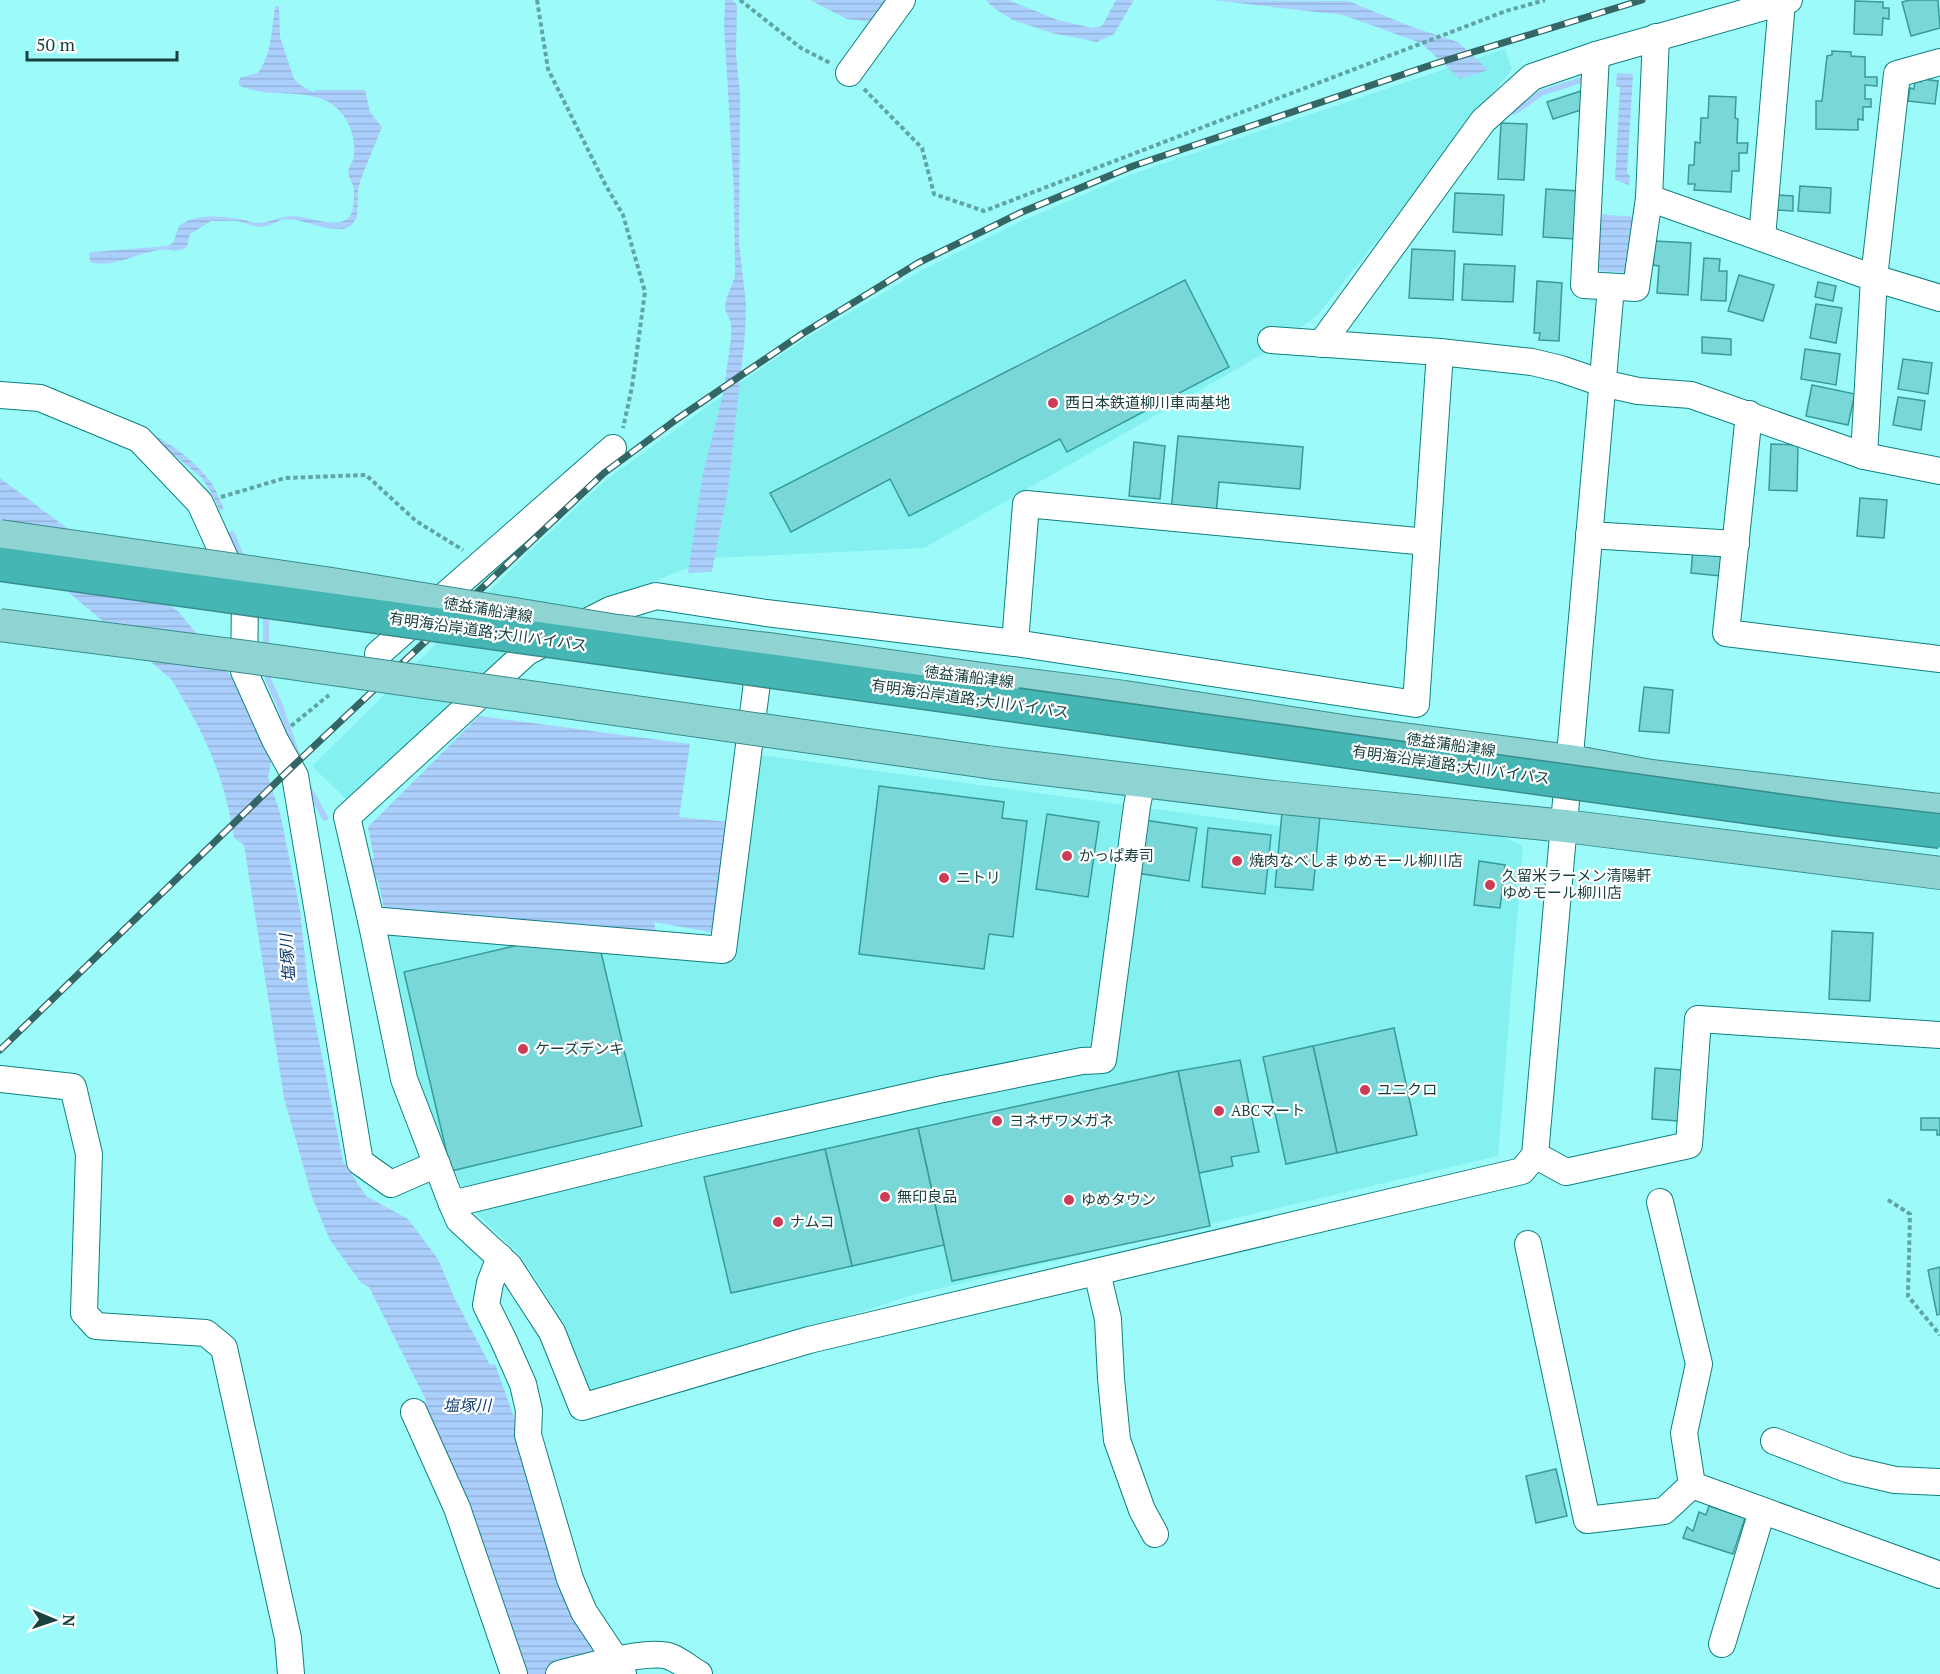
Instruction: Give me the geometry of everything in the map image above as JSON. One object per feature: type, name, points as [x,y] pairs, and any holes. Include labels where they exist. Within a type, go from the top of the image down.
[{"type":"highway","name":"有明海沿岸道路;大川バイパス","points":[[0,564],[1814,816],[1940,831]]},
{"type":"main road","name":"徳益蒲船津線","points":[[0,536],[332,584],[617,631],[1125,697],[1289,723],[1570,761],[1652,776],[1940,810]]},
{"type":"main road","points":[[0,625],[255,658],[987,762],[1274,797],[1565,826],[1940,873]]},
{"type":"street","points":[[849,73],[902,0]]},
{"type":"street","points":[[1321,344],[1483,121],[1532,77],[1596,55],[1785,1],[1762,238]]},
{"type":"street","points":[[1596,55],[1584,285],[1636,288],[1649,198],[1656,38]]},
{"type":"street","points":[[1864,456],[1874,278],[1897,74],[1940,62]]},
{"type":"street","points":[[1649,198],[1874,278],[1940,298]]},
{"type":"street","points":[[1440,352],[1416,704],[1015,643],[766,613],[656,596],[609,610],[527,652],[347,818],[404,1079],[452,1204],[459,1220],[509,1266],[552,1332],[582,1407],[809,1340],[1522,1171],[1535,1155],[1611,288]]},
{"type":"street","points":[[1271,340],[1440,352],[1532,362],[1638,391],[1691,395],[1864,456],[1940,471]]},
{"type":"street","points":[[0,394],[40,398],[139,439],[200,503],[245,602],[244,671],[274,740],[295,776],[360,1162],[391,1184],[437,1164]]},
{"type":"street","points":[[1749,414],[1726,633],[1940,659]]},
{"type":"street","points":[[378,654],[612,448]]},
{"type":"street","points":[[1015,643],[1026,504],[1427,542]]},
{"type":"street","points":[[1589,535],[1736,544]]},
{"type":"street","points":[[371,920],[723,950],[766,613]]},
{"type":"street","points":[[1289,723],[1292,686]]},
{"type":"street","points":[[452,1204],[689,1146],[938,1090],[1082,1061],[1103,1060],[1142,781]]},
{"type":"street","points":[[1535,1155],[1566,1172],[1689,1145],[1698,1019],[1940,1035]]},
{"type":"street","points":[[0,1079],[73,1087],[89,1154],[84,1313],[96,1326],[206,1333],[224,1348],[288,1638],[291,1674]]},
{"type":"street","points":[[1660,1202],[1699,1364],[1684,1433],[1692,1485]]},
{"type":"street","points":[[1528,1244],[1587,1520],[1664,1511],[1692,1485]]},
{"type":"street","points":[[500,1257],[490,1283],[486,1305],[523,1384],[529,1410],[528,1435],[570,1579],[584,1612],[616,1665]]},
{"type":"street","points":[[1097,1272],[1108,1319],[1117,1440],[1142,1510],[1155,1534]]},
{"type":"street","points":[[414,1412],[457,1508],[514,1674]]},
{"type":"street","points":[[1774,1442],[1847,1470],[1895,1480],[1940,1482]]},
{"type":"street","points":[[1692,1485],[1940,1575]]},
{"type":"street","points":[[1722,1644],[1762,1510]]},
{"type":"street","points":[[559,1674],[616,1665],[638,1656],[669,1656],[699,1674]]},
{"type":"path","points":[[537,0],[548,69],[605,184],[623,215],[645,292],[632,387],[621,434],[612,448]]},
{"type":"path","points":[[740,0],[801,48],[849,73],[922,148],[934,194],[984,211],[1506,11],[1545,0]]},
{"type":"path","points":[[200,503],[285,478],[366,475],[416,521],[483,563]]},
{"type":"path","points":[[274,740],[335,690]]},
{"type":"path","points":[[1888,1200],[1910,1214],[1908,1296],[1940,1335]]},
{"type":"shaded area","points":[[1505,49],[1512,69],[1317,316],[1268,351],[924,548],[713,558],[540,626],[349,802],[312,766],[529,552],[607,479],[805,339],[922,270],[1021,221],[1132,174]]},
{"type":"shaded area","points":[[761,755],[1279,826],[1284,803],[1504,837],[1523,846],[1498,1156],[912,1295],[724,1357],[584,1394],[564,1323],[520,1255],[470,1207],[409,1060],[381,924],[731,962]]},
{"type":"water","points":[[725,0],[732,0],[737,5],[736,53],[740,94],[739,243],[746,304],[745,335],[728,489],[712,572],[688,573],[703,474],[724,390],[731,337],[731,323],[725,309],[735,276],[734,193],[724,25]]},
{"type":"water","points":[[810,0],[893,0],[871,22],[847,19]]},
{"type":"water","points":[[986,0],[1008,0],[1058,20],[1092,28],[1102,26],[1116,0],[1134,0],[1114,34],[1097,42],[1052,33],[1013,20],[995,9]]},
{"type":"water","points":[[1212,0],[1348,1],[1412,27],[1458,42],[1488,70],[1460,79],[1421,43],[1343,15]]},
{"type":"water","points":[[275,6],[279,6],[280,37],[294,79],[313,92],[316,90],[365,90],[370,112],[382,127],[362,176],[358,189],[357,217],[351,226],[344,229],[326,228],[297,220],[283,219],[268,226],[258,227],[238,221],[211,221],[190,234],[187,247],[183,249],[159,250],[107,264],[90,262],[89,253],[93,252],[167,246],[173,243],[179,226],[200,217],[225,217],[254,223],[293,216],[326,222],[342,221],[348,218],[354,202],[354,188],[348,173],[353,160],[354,145],[349,125],[337,108],[325,100],[311,96],[252,90],[239,85],[241,77],[258,73],[263,66],[271,41]]},
{"type":"water","points":[[1617,73],[1633,74],[1627,173],[1630,176],[1629,185],[1615,180],[1620,87],[1616,86]]},
{"type":"water","points":[[1596,214],[1637,217],[1629,273],[1598,271],[1593,267]]},
{"type":"water","points":[[143,430],[172,446],[198,467],[214,487],[224,509],[220,511],[201,477]]},
{"type":"water","name":"塩塚川","points":[[0,478],[179,612],[231,676],[271,762],[268,777],[280,813],[300,910],[308,986],[343,1161],[366,1196],[408,1219],[438,1259],[455,1299],[490,1365],[495,1364],[611,1674],[527,1674],[422,1404],[426,1400],[369,1287],[361,1283],[330,1240],[312,1197],[284,1098],[244,845],[234,838],[225,794],[207,745],[171,679],[0,534]]},
{"type":"water","points":[[479,716],[690,744],[679,817],[729,822],[716,933],[654,922],[656,932],[384,909],[378,880],[373,879],[369,861],[374,858],[368,827]]},
{"type":"building","points":[[1938,0],[1940,28],[1911,36],[1902,2]]},
{"type":"building","points":[[1855,1],[1883,2],[1883,8],[1889,8],[1889,19],[1883,18],[1882,35],[1854,34]]},
{"type":"building","points":[[1832,51],[1851,52],[1851,56],[1865,57],[1865,77],[1877,77],[1877,86],[1865,85],[1865,99],[1871,99],[1871,107],[1863,107],[1863,120],[1858,119],[1858,130],[1816,129],[1816,101],[1822,101],[1827,56],[1832,55]]},
{"type":"building","points":[[1922,79],[1938,81],[1935,104],[1908,101],[1910,88],[1914,89],[1915,81],[1921,82]]},
{"type":"building","points":[[1581,91],[1587,108],[1553,119],[1547,102]]},
{"type":"building","points":[[1709,96],[1736,97],[1737,143],[1748,143],[1747,153],[1739,153],[1739,171],[1732,171],[1731,192],[1694,190],[1695,184],[1688,184],[1689,165],[1694,165],[1695,142],[1700,143],[1701,118],[1708,118]]},
{"type":"building","points":[[1501,123],[1527,124],[1524,180],[1498,179]]},
{"type":"building","points":[[1800,186],[1831,188],[1830,213],[1798,211]]},
{"type":"building","points":[[1546,189],[1579,191],[1576,239],[1543,237]]},
{"type":"building","points":[[1455,193],[1504,195],[1502,235],[1453,232]]},
{"type":"building","points":[[1778,195],[1793,196],[1793,211],[1777,210]]},
{"type":"building","points":[[1655,241],[1691,243],[1688,295],[1657,293],[1659,266],[1653,265]]},
{"type":"building","points":[[1412,249],[1455,251],[1453,300],[1409,298]]},
{"type":"building","points":[[1704,258],[1720,259],[1719,271],[1727,271],[1726,301],[1701,300]]},
{"type":"building","points":[[1464,264],[1515,266],[1513,302],[1462,300]]},
{"type":"building","points":[[1739,275],[1774,285],[1763,321],[1728,311]]},
{"type":"building","name":"西日本鉄道柳川車両基地","points":[[1185,280],[1229,367],[1067,452],[1060,439],[909,516],[890,479],[791,532],[770,493]]},
{"type":"building","points":[[1537,281],[1562,283],[1559,341],[1539,340],[1540,333],[1534,333]]},
{"type":"building","points":[[1818,282],[1836,286],[1833,301],[1815,297]]},
{"type":"building","points":[[1816,304],[1842,308],[1836,343],[1810,338]]},
{"type":"building","points":[[1702,337],[1731,339],[1731,355],[1702,353]]},
{"type":"building","points":[[1805,349],[1840,354],[1836,385],[1801,379]]},
{"type":"building","points":[[1903,359],[1932,363],[1928,394],[1898,389]]},
{"type":"building","points":[[1812,385],[1855,394],[1848,425],[1806,416]]},
{"type":"building","points":[[1898,397],[1925,401],[1921,430],[1893,425]]},
{"type":"building","points":[[1178,436],[1303,447],[1300,489],[1219,482],[1216,515],[1171,512]]},
{"type":"building","points":[[1134,442],[1165,446],[1160,499],[1129,496]]},
{"type":"building","points":[[1771,444],[1798,445],[1797,491],[1769,490]]},
{"type":"building","points":[[1860,498],[1887,500],[1884,538],[1857,536]]},
{"type":"building","points":[[1693,548],[1723,550],[1721,576],[1691,573]]},
{"type":"building","points":[[1644,687],[1673,690],[1669,733],[1639,731]]},
{"type":"building","name":"ニトリ","points":[[879,786],[1004,802],[1002,818],[1027,821],[1013,937],[989,934],[984,969],[859,954]]},
{"type":"building","points":[[1282,813],[1320,816],[1313,890],[1275,887]]},
{"type":"building","name":"かっぱ寿司","points":[[1047,814],[1099,822],[1088,897],[1036,889]]},
{"type":"building","points":[[1144,820],[1197,828],[1189,881],[1137,873]]},
{"type":"building","name":"焼肉なべしま ゆめモール柳川店","points":[[1208,828],[1271,835],[1265,894],[1202,887]]},
{"type":"building","name":"久留米ラーメン清陽軒 ゆめモール柳川店","points":[[1479,861],[1505,865],[1500,908],[1474,905]]},
{"type":"building","points":[[1832,931],[1873,933],[1870,1001],[1829,999]]},
{"type":"building","name":"ケーズデンキ","points":[[540,940],[600,948],[642,1126],[451,1171],[404,972]]},
{"type":"building","name":"ユニクロ","points":[[1394,1028],[1417,1135],[1337,1153],[1313,1046]]},
{"type":"building","points":[[1313,1046],[1337,1153],[1286,1164],[1263,1057]]},
{"type":"building","name":"ABCマート","points":[[1240,1060],[1259,1152],[1231,1157],[1233,1166],[1199,1173],[1178,1071]]},
{"type":"building","points":[[1655,1068],[1682,1070],[1678,1121],[1652,1119]]},
{"type":"building","name":"ゆめタウン","points":[[1178,1071],[1210,1226],[952,1281],[918,1128]]},
{"type":"building","points":[[1921,1118],[1940,1118],[1940,1135],[1937,1135],[1937,1130],[1921,1130]]},
{"type":"building","name":"無印良品","points":[[918,1128],[944,1245],[852,1266],[825,1149]]},
{"type":"building","name":"ナムコ","points":[[825,1149],[852,1266],[731,1293],[704,1177]]},
{"type":"building","points":[[1940,1267],[1940,1314],[1937,1315],[1928,1270]]},
{"type":"building","points":[[1556,1469],[1567,1516],[1536,1523],[1526,1476]]},
{"type":"building","points":[[1709,1506],[1745,1518],[1733,1554],[1683,1538],[1687,1527],[1693,1531],[1699,1512],[1706,1515]]},
{"type":"waterway","points":[[1514,112],[1541,93],[1582,80]]},
{"type":"waterway","points":[[232,534],[243,561]]},
{"type":"waterway","points":[[263,612],[266,619],[266,650]]},
{"type":"waterway","points":[[267,669],[268,679],[298,758]]},
{"type":"waterway","points":[[308,787],[325,818]]},
{"type":"railway","points":[[0,1050],[291,768],[604,473],[677,419],[802,334],[918,263],[1022,212],[1133,166],[1431,65],[1642,0]]},
{"type":"place","name":"西日本鉄道柳川車両基地","points":[[1053,403]]},
{"type":"place","name":"かっぱ寿司","points":[[1067,856]]},
{"type":"place","name":"焼肉なべしま ゆめモール柳川店","points":[[1237,861]]},
{"type":"place","name":"ニトリ","points":[[944,878]]},
{"type":"place","name":"久留米ラーメン清陽軒 ゆめモール柳川店","points":[[1490,885]]},
{"type":"place","name":"ケーズデンキ","points":[[523,1049]]},
{"type":"place","name":"ユニクロ","points":[[1365,1090]]},
{"type":"place","name":"ABCマート","points":[[1219,1111]]},
{"type":"place","name":"ヨネザワメガネ","points":[[997,1121]]},
{"type":"place","name":"無印良品","points":[[885,1197]]},
{"type":"place","name":"ゆめタウン","points":[[1069,1200]]},
{"type":"place","name":"ナムコ","points":[[778,1222]]}]
